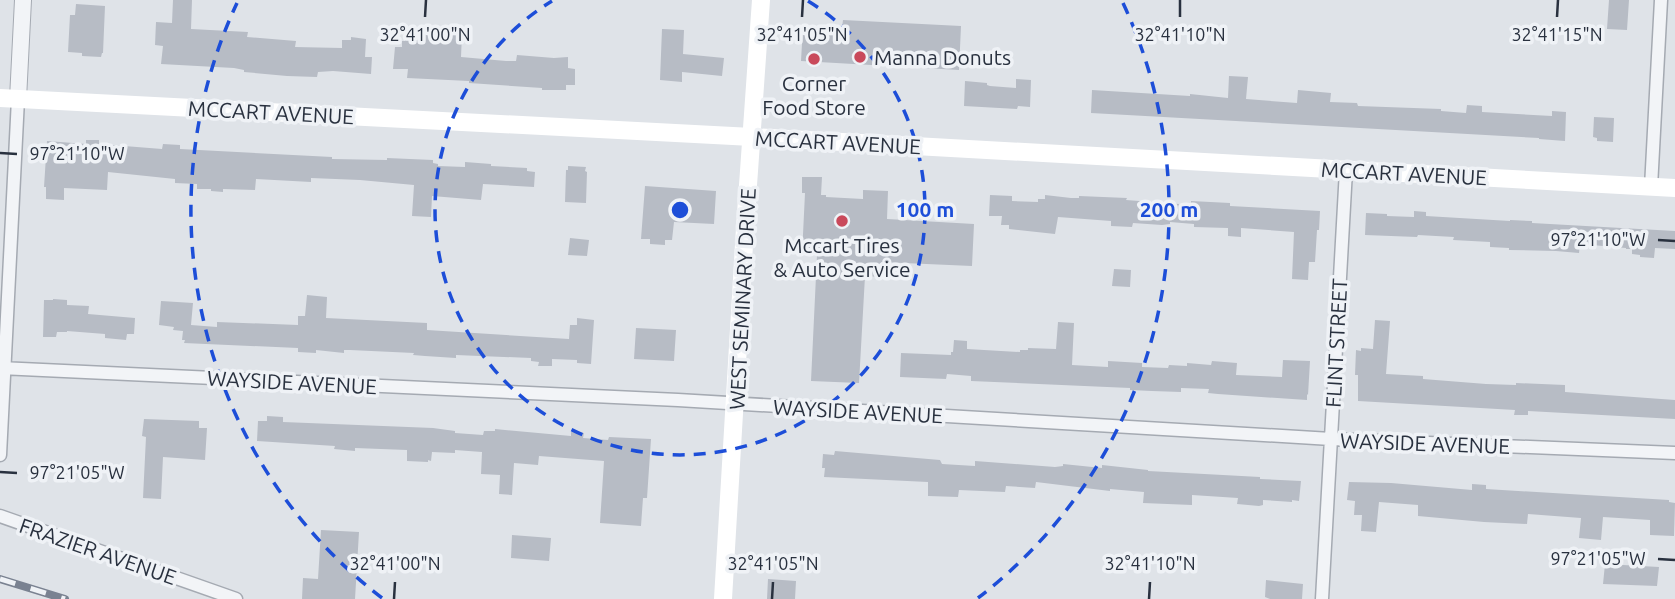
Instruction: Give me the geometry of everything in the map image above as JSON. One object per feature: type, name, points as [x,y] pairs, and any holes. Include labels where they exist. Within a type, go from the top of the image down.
[{"type":"main road","name":"WEST SEMINARY DRIVE","points":[[723,599],[761,0]]},
{"type":"main road","name":"MCCART AVENUE","points":[[0,98],[1675,188]]},
{"type":"street","points":[[0,455],[23,0]]},
{"type":"street","points":[[1651,187],[1661,0]]},
{"type":"street","name":"FLINT STREET","points":[[1322,599],[1346,170]]},
{"type":"street","name":"WAYSIDE AVENUE","points":[[3,368],[637,398],[1331,439],[1675,453]]},
{"type":"street","name":"FRAZIER AVENUE","points":[[0,516],[236,599]]},
{"type":"building","points":[[173,0],[192,0],[191,29],[248,32],[247,37],[296,41],[295,47],[342,48],[342,40],[351,40],[351,37],[366,39],[365,57],[372,57],[371,74],[333,71],[318,72],[317,77],[287,76],[244,72],[234,68],[161,64],[163,46],[155,45],[156,22],[172,23]]},
{"type":"building","points":[[1609,0],[1629,0],[1627,30],[1607,29]]},
{"type":"building","points":[[76,4],[105,6],[101,57],[68,52],[70,15],[75,15]]},
{"type":"building","points":[[843,20],[961,26],[959,70],[801,61],[803,26],[842,28]]},
{"type":"building","points":[[662,29],[684,30],[683,54],[724,58],[722,76],[682,72],[682,82],[660,80]]},
{"type":"building","points":[[406,30],[462,33],[461,57],[516,61],[517,55],[568,57],[568,68],[575,69],[575,85],[566,85],[566,90],[542,90],[469,81],[407,78],[408,69],[393,69],[395,47],[402,47]]},
{"type":"building","points":[[1229,76],[1248,77],[1246,99],[1297,103],[1298,90],[1331,93],[1330,102],[1357,103],[1358,106],[1441,109],[1466,113],[1467,105],[1482,106],[1482,112],[1552,116],[1552,111],[1566,112],[1565,141],[1091,113],[1092,90],[1228,98]]},
{"type":"building","points":[[1016,79],[1031,80],[1030,107],[1018,106],[1017,109],[964,106],[965,81],[1016,88]]},
{"type":"building","points":[[1594,117],[1614,118],[1613,142],[1597,141],[1597,138],[1593,137]]},
{"type":"building","points":[[86,140],[99,140],[99,144],[162,149],[163,144],[180,145],[180,149],[332,159],[433,160],[438,166],[465,167],[465,162],[491,164],[527,168],[527,171],[535,172],[534,187],[483,184],[481,200],[432,196],[431,217],[412,216],[414,185],[360,180],[311,178],[311,182],[256,179],[255,190],[223,189],[223,192],[197,189],[197,184],[175,183],[175,179],[108,172],[107,190],[64,188],[64,200],[46,199],[44,187],[47,141],[86,144]]},
{"type":"building","points":[[568,166],[586,167],[586,203],[565,202]]},
{"type":"building","points":[[802,177],[822,177],[821,195],[826,197],[863,199],[863,190],[888,191],[887,219],[974,224],[972,266],[881,262],[880,277],[865,276],[859,383],[811,381],[817,255],[802,255],[805,193],[802,193]]},
{"type":"building","points":[[645,186],[716,191],[714,224],[674,222],[672,240],[665,240],[665,245],[650,244],[650,239],[641,239]]},
{"type":"building","points":[[990,195],[1012,196],[1012,201],[1038,202],[1038,199],[1045,199],[1045,195],[1071,198],[1079,196],[1179,204],[1191,204],[1191,201],[1230,203],[1230,206],[1320,211],[1315,262],[1309,262],[1308,280],[1292,279],[1294,232],[1241,228],[1241,237],[1228,236],[1228,228],[1194,227],[1194,224],[1170,222],[1162,225],[1133,223],[1132,227],[1111,226],[1111,221],[1058,217],[1055,234],[1009,229],[1009,225],[1001,225],[1002,216],[989,216]]},
{"type":"building","points":[[1414,211],[1426,212],[1426,216],[1675,231],[1675,249],[1655,248],[1654,258],[1632,254],[1632,249],[1580,244],[1579,253],[1509,250],[1490,247],[1490,242],[1453,240],[1454,237],[1365,235],[1366,213],[1414,217]]},
{"type":"building","points":[[570,238],[589,240],[587,256],[568,255]]},
{"type":"building","points":[[1114,269],[1131,270],[1130,287],[1112,286]]},
{"type":"building","points":[[307,295],[327,297],[326,318],[427,323],[427,330],[569,339],[570,325],[577,325],[577,318],[594,320],[591,364],[577,363],[577,360],[552,359],[552,366],[538,366],[539,362],[531,361],[531,358],[456,355],[456,358],[350,350],[344,350],[344,353],[316,350],[316,353],[298,352],[298,348],[184,343],[183,331],[159,325],[161,301],[193,303],[191,325],[217,327],[217,322],[298,325],[298,316],[305,316]]},
{"type":"building","points":[[44,300],[67,300],[67,305],[89,306],[88,314],[135,318],[134,334],[127,334],[126,340],[105,338],[105,334],[67,331],[57,332],[56,337],[43,337]]},
{"type":"building","points":[[1375,320],[1390,321],[1386,374],[1486,384],[1565,385],[1565,392],[1675,400],[1675,419],[1528,411],[1528,415],[1514,415],[1515,410],[1358,401],[1356,350],[1373,349]]},
{"type":"building","points":[[1058,322],[1074,323],[1072,365],[1108,367],[1108,361],[1168,368],[1169,365],[1187,366],[1187,363],[1211,365],[1212,361],[1237,363],[1236,375],[1282,377],[1283,360],[1310,361],[1307,400],[1208,393],[1209,389],[1181,388],[1181,392],[971,381],[971,376],[947,374],[946,379],[900,377],[901,353],[951,355],[954,340],[967,341],[967,349],[1020,352],[1028,348],[1056,349]]},
{"type":"building","points":[[636,328],[676,330],[674,361],[634,359]]},
{"type":"building","points":[[267,416],[283,417],[283,422],[433,428],[483,435],[484,431],[495,429],[571,436],[571,432],[584,433],[583,438],[608,440],[609,437],[651,439],[647,498],[643,498],[641,526],[600,523],[604,461],[539,456],[538,465],[514,463],[512,495],[499,494],[500,475],[481,474],[482,452],[432,452],[431,461],[407,461],[407,450],[355,448],[355,451],[334,449],[335,446],[257,441],[258,421],[267,421]]},
{"type":"building","points":[[144,419],[199,421],[199,428],[207,428],[205,460],[163,457],[161,499],[143,498],[146,437],[142,436]]},
{"type":"building","points":[[835,451],[940,460],[942,464],[975,466],[975,461],[1055,467],[1063,464],[1102,468],[1102,465],[1148,471],[1301,481],[1299,501],[1263,500],[1263,505],[1259,506],[1237,504],[1238,498],[1192,495],[1192,505],[1143,503],[1144,492],[1110,491],[1036,482],[1035,488],[1006,486],[1005,492],[959,490],[958,497],[928,496],[928,482],[824,477],[823,454],[834,455]]},
{"type":"building","points":[[1349,482],[1472,490],[1472,484],[1486,485],[1486,489],[1669,500],[1675,503],[1674,536],[1650,535],[1650,520],[1603,517],[1601,540],[1579,538],[1581,518],[1528,514],[1527,524],[1484,522],[1418,516],[1418,505],[1379,502],[1376,532],[1361,531],[1362,515],[1354,515],[1355,501],[1347,500]]},
{"type":"building","points":[[321,530],[359,532],[355,599],[302,599],[303,578],[318,579]]},
{"type":"building","points":[[512,535],[551,538],[549,561],[511,558]]},
{"type":"building","points":[[1605,564],[1659,567],[1657,586],[1603,584]]},
{"type":"building","points":[[768,579],[796,581],[795,599],[767,599]]},
{"type":"building","points":[[1266,580],[1303,584],[1302,599],[1265,597]]},
{"type":"railway","points":[[0,579],[65,599]]},
{"type":"place","name":"Manna Donuts","points":[[860,57]]},
{"type":"place","name":"Corner Food Store","points":[[814,59]]},
{"type":"place","name":"Mccart Tires & Auto Service","points":[[842,221]]}]
